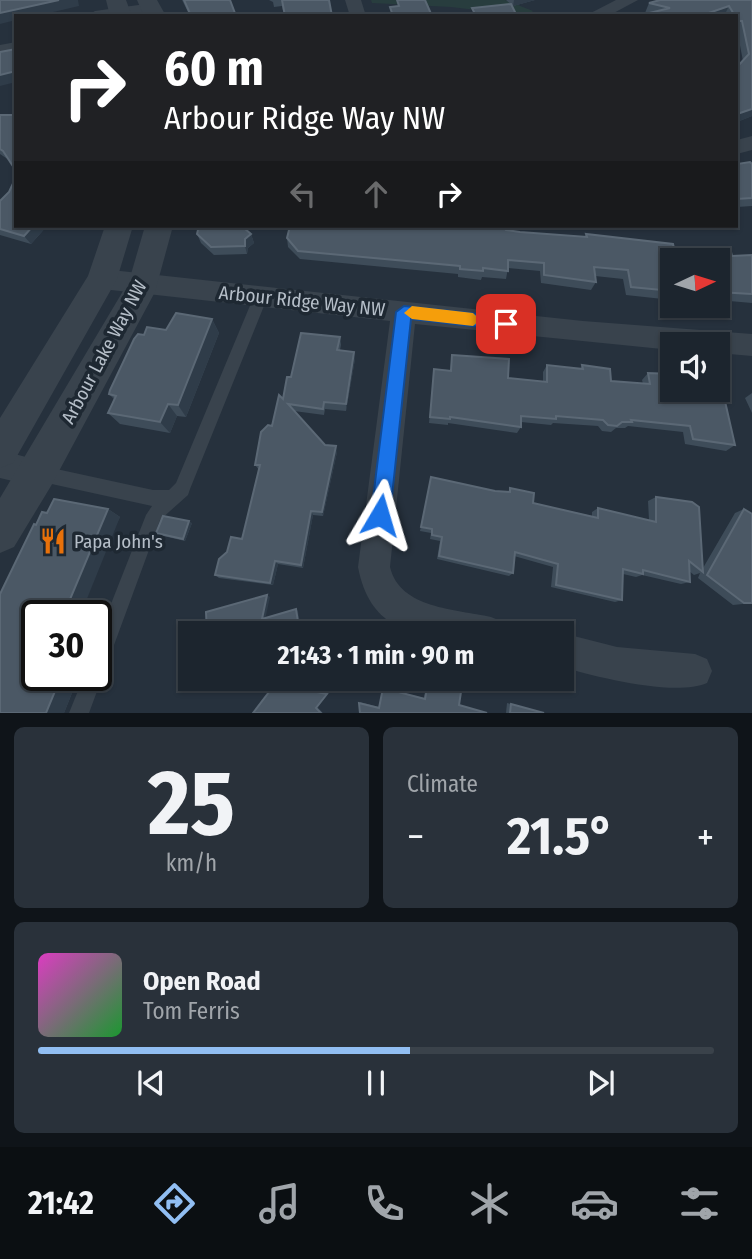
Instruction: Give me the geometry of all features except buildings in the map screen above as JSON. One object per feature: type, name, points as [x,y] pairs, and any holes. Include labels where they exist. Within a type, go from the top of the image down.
[{"type":"street","points":[[598,14],[630,0]]},
{"type":"street","points":[[106,14],[135,9]]},
{"type":"street","name":"Arbour Lake Way NW","points":[[0,451],[102,279],[118,228]]},
{"type":"street","name":"Arbour Lake Way NW","points":[[0,533],[38,473],[144,283],[158,228]]},
{"type":"street","name":"Arbour Ridge Way NW","points":[[102,279],[583,332],[752,345]]},
{"type":"street","points":[[404,312],[374,567],[377,583],[395,607],[440,621]]},
{"type":"street","points":[[0,464],[38,473]]},
{"type":"street","points":[[574,653],[617,664],[695,671]]},
{"type":"lane","points":[[112,625],[154,515],[183,489],[261,296]]},
{"type":"lane","points":[[38,473],[153,498],[172,498]]},
{"type":"lane","points":[[79,713],[87,691]]},
{"type":"green space","points":[[371,0],[505,0],[533,11],[530,14],[511,14],[451,7],[372,3]]},
{"type":"slow traffic","points":[[412,313],[473,320]]},
{"type":"place","name":"Papa John's","points":[[53,541]]},
{"type":"route","points":[[380,515],[404,312],[506,324]]}]
